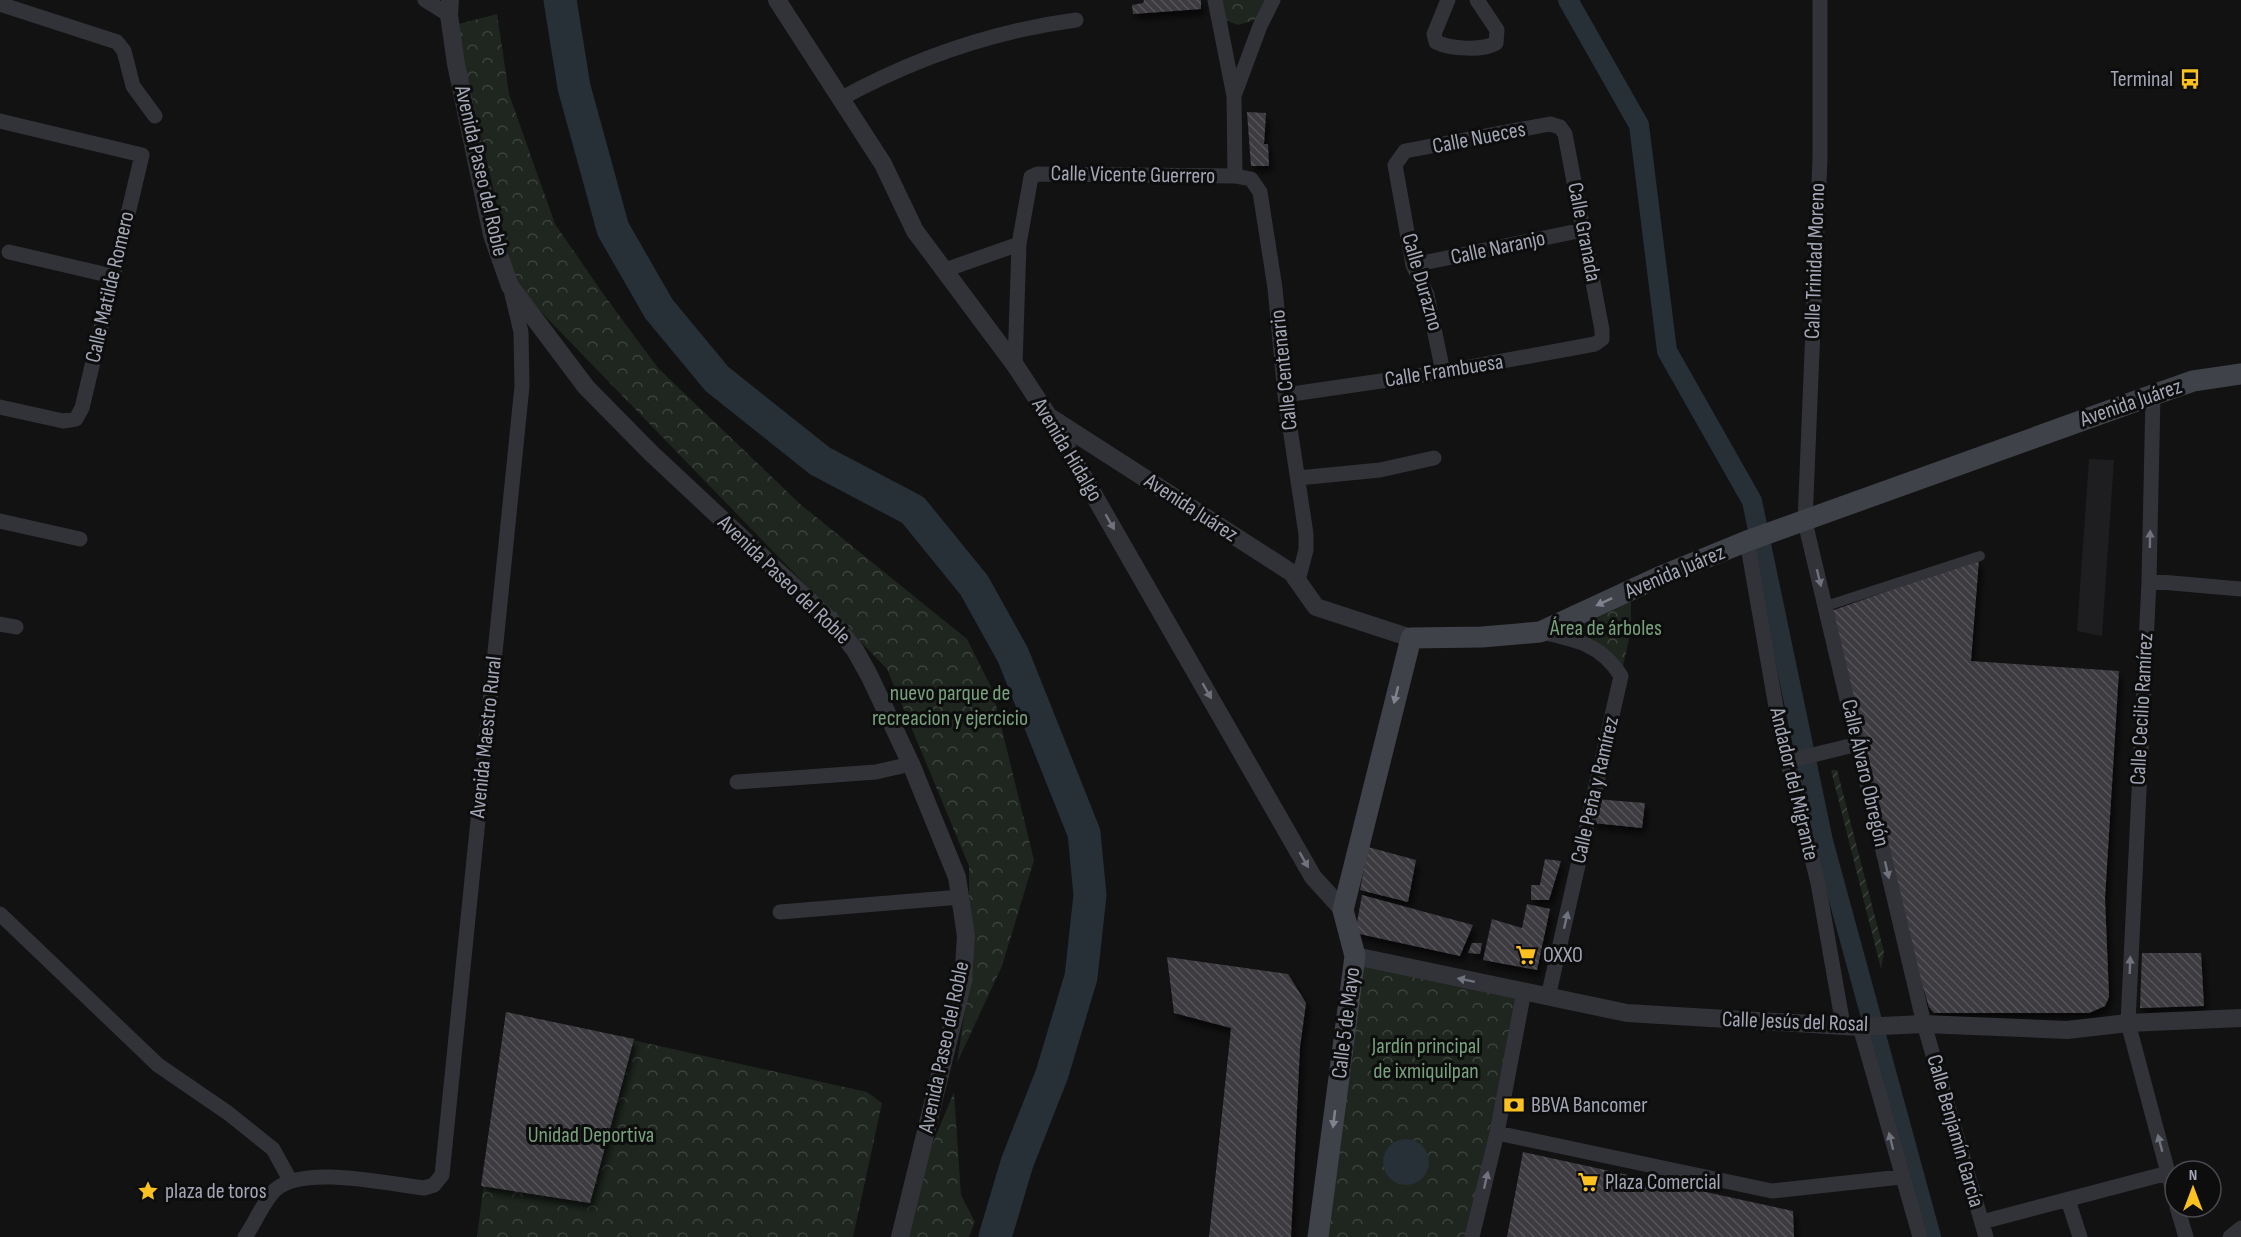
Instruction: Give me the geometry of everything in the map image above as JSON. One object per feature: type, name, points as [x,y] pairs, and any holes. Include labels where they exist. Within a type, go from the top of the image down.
[{"type":"main road","name":"Avenida Juárez","points":[[1411,638],[1482,637],[1540,632],[1659,577],[1751,540],[2193,381],[2241,374]]},
{"type":"main road","name":"Calle 5 de Mayo","points":[[1318,1237],[1355,957],[1343,910],[1411,638]]},
{"type":"street","points":[[425,0],[449,7]]},
{"type":"street","name":"Avenida Hidalgo","points":[[777,0],[883,164],[915,231],[1015,365],[1049,417],[1313,877],[1343,910]]},
{"type":"street","points":[[1215,0],[1234,96],[1235,176]]},
{"type":"street","points":[[1234,96],[1260,26],[1274,0]]},
{"type":"street","points":[[1448,0],[1434,34],[1436,42],[1443,45],[1489,47],[1496,43],[1497,30],[1477,0]]},
{"type":"street","name":"Calle Trinidad Moreno","points":[[1800,523],[1820,158],[1820,0]]},
{"type":"street","points":[[0,4],[117,42],[124,51],[133,86],[155,116]]},
{"type":"street","name":"Avenida Paseo del Roble","points":[[449,7],[456,64],[492,235],[510,286],[586,387],[651,453],[834,624],[855,650],[911,764],[957,877],[966,936],[963,981],[900,1237]]},
{"type":"street","points":[[840,99],[878,78],[943,52],[1038,25],[1076,20]]},
{"type":"street","name":"Calle Matilde Romero","points":[[0,121],[142,155],[82,408],[76,418],[63,421],[0,407]]},
{"type":"street","name":"Calle Nueces","points":[[1399,156],[1405,151],[1550,124],[1560,127]]},
{"type":"street","name":"Calle Granada","points":[[1560,127],[1565,134],[1602,339]]},
{"type":"street","name":"Calle Durazno","points":[[1399,156],[1395,165],[1413,265],[1427,295],[1443,372]]},
{"type":"street","name":"Calle Vicente Guerrero","points":[[1019,244],[1028,183],[1031,177],[1038,174],[1235,176]]},
{"type":"street","name":"Calle Centenario","points":[[1235,176],[1251,179],[1260,192],[1275,288],[1285,395],[1305,534],[1305,550],[1298,580]]},
{"type":"street","name":"Calle Naranjo","points":[[1413,265],[1583,230]]},
{"type":"street","points":[[945,270],[1019,244],[1015,365]]},
{"type":"street","points":[[9,252],[112,276]]},
{"type":"street","name":"Avenida Maestro Rural","points":[[290,1180],[312,1176],[424,1188],[434,1185],[442,1175],[522,386],[521,332],[510,286]]},
{"type":"street","name":"Calle Frambuesa","points":[[1285,395],[1443,372],[1595,344],[1602,339]]},
{"type":"street","name":"Calle Cecilio Ramírez","points":[[2152,395],[2149,581],[2128,1023],[2164,1159]]},
{"type":"street","name":"Avenida Juárez","points":[[1049,417],[1298,580],[1305,594],[1316,607],[1411,638]]},
{"type":"street","points":[[1298,478],[1380,470],[1434,458]]},
{"type":"street","points":[[0,521],[80,539]]},
{"type":"street","name":"Calle Álvaro Obregón","points":[[1800,523],[1826,606],[1850,745],[1918,1024]]},
{"type":"street","name":"Andador del Migrante","points":[[1751,540],[1780,730],[1794,759],[1818,883],[1857,1026],[1920,1237]]},
{"type":"street","points":[[1826,606],[1980,556]]},
{"type":"street","points":[[2149,581],[2241,589]]},
{"type":"street","points":[[0,624],[16,627]]},
{"type":"street","name":"Calle Peña y Ramírez","points":[[1540,632],[1577,640],[1610,658],[1621,676],[1548,998]]},
{"type":"street","points":[[1794,759],[1850,745]]},
{"type":"street","points":[[737,782],[876,772],[911,764]]},
{"type":"street","points":[[780,912],[961,897]]},
{"type":"street","points":[[0,914],[158,1065],[228,1113],[273,1149],[290,1180],[274,1191],[245,1237]]},
{"type":"street","name":"Calle Jesús del Rosal","points":[[1355,957],[1627,1013],[1857,1026],[1918,1024],[2067,1030],[2128,1023],[2241,1018]]},
{"type":"street","points":[[1472,1237],[1497,1133],[1524,992]]},
{"type":"street","name":"Calle Benjamín García","points":[[1918,1024],[1984,1229]]},
{"type":"street","points":[[1497,1133],[1772,1191],[1901,1177]]},
{"type":"street","points":[[1984,1229],[2068,1200],[2163,1174]]},
{"type":"street","points":[[2068,1200],[2080,1237]]},
{"type":"street","points":[[2181,1219],[2186,1237]]},
{"type":"street","points":[[2230,1237],[2241,1228]]},
{"type":"shaded area","points":[[2089,459],[2114,460],[2102,636],[2077,631]]},
{"type":"shaded area","points":[[1406,1139],[1422,1146],[1429,1162],[1422,1178],[1406,1185],[1390,1178],[1383,1162],[1390,1146]]},
{"type":"green space","points":[[1215,0],[1273,0],[1265,17],[1238,25],[1225,20]]},
{"type":"green space","name":"nuevo parque de recreacion y ejercicio","points":[[497,14],[509,94],[555,224],[604,295],[658,368],[800,504],[967,639],[992,689],[1034,860],[1002,966],[957,1063],[969,981],[969,866],[887,669],[516,286],[455,25]]},
{"type":"green space","name":"Área de árboles","points":[[1631,590],[1631,629],[1621,676],[1610,658],[1540,632]]},
{"type":"green space","points":[[1831,770],[1837,770],[1884,952],[1881,969]]},
{"type":"green space","name":"Jardín principal de ixmiquilpan","points":[[1355,956],[1524,991],[1472,1237],[1318,1237]]},
{"type":"green space","name":"Unidad Deportiva","points":[[506,1012],[867,1092],[882,1103],[853,1237],[477,1237]]},
{"type":"green space","points":[[954,1092],[961,1195],[975,1222],[969,1237],[902,1237],[919,1176]]},
{"type":"building","points":[[1144,0],[1201,0],[1201,9],[1133,14],[1132,5],[1143,3]]},
{"type":"building","points":[[1247,112],[1266,113],[1264,144],[1268,144],[1269,166],[1251,166]]},
{"type":"building","points":[[1979,559],[1971,661],[2119,671],[2105,898],[2109,997],[2105,1006],[2089,1013],[1934,1013],[1929,1007],[1888,871],[1831,611]]},
{"type":"building","points":[[1595,799],[1645,803],[1642,828],[1593,823]]},
{"type":"building","points":[[1368,847],[1416,860],[1408,902],[1360,890]]},
{"type":"building","points":[[1545,859],[1561,861],[1549,900],[1531,900],[1531,885],[1540,885]]},
{"type":"building","points":[[1362,895],[1473,925],[1460,956],[1355,933]]},
{"type":"building","points":[[1527,904],[1550,909],[1537,970],[1483,960],[1492,919],[1522,928]]},
{"type":"building","points":[[1472,943],[1482,943],[1480,954],[1468,953]]},
{"type":"building","points":[[2142,953],[2201,953],[2204,1006],[2140,1008]]},
{"type":"building","points":[[1167,957],[1288,974],[1306,1003],[1300,1047],[1291,1237],[1209,1237],[1231,1028],[1174,1013]]},
{"type":"building","points":[[506,1012],[634,1039],[590,1203],[481,1186]]},
{"type":"building","name":"Plaza Comercial","points":[[1523,1152],[1793,1211],[1794,1237],[1507,1237]]},
{"type":"waterway","points":[[560,0],[574,87],[613,229],[659,309],[717,379],[820,461],[913,510],[974,585],[1013,655],[1084,833],[1090,895],[1081,977],[1052,1074],[1017,1163],[995,1237]]},
{"type":"waterway","points":[[1568,0],[1639,125],[1667,351],[1752,501],[1823,841],[1931,1237]]},
{"type":"place","name":"Terminal","points":[[2190,79]]},
{"type":"place","name":"OXXO","points":[[1526,955]]},
{"type":"place","name":"BBVA Bancomer","points":[[1514,1105]]},
{"type":"place","name":"Plaza Comercial","points":[[1588,1182]]},
{"type":"place","name":"plaza de toros","points":[[148,1191]]}]
